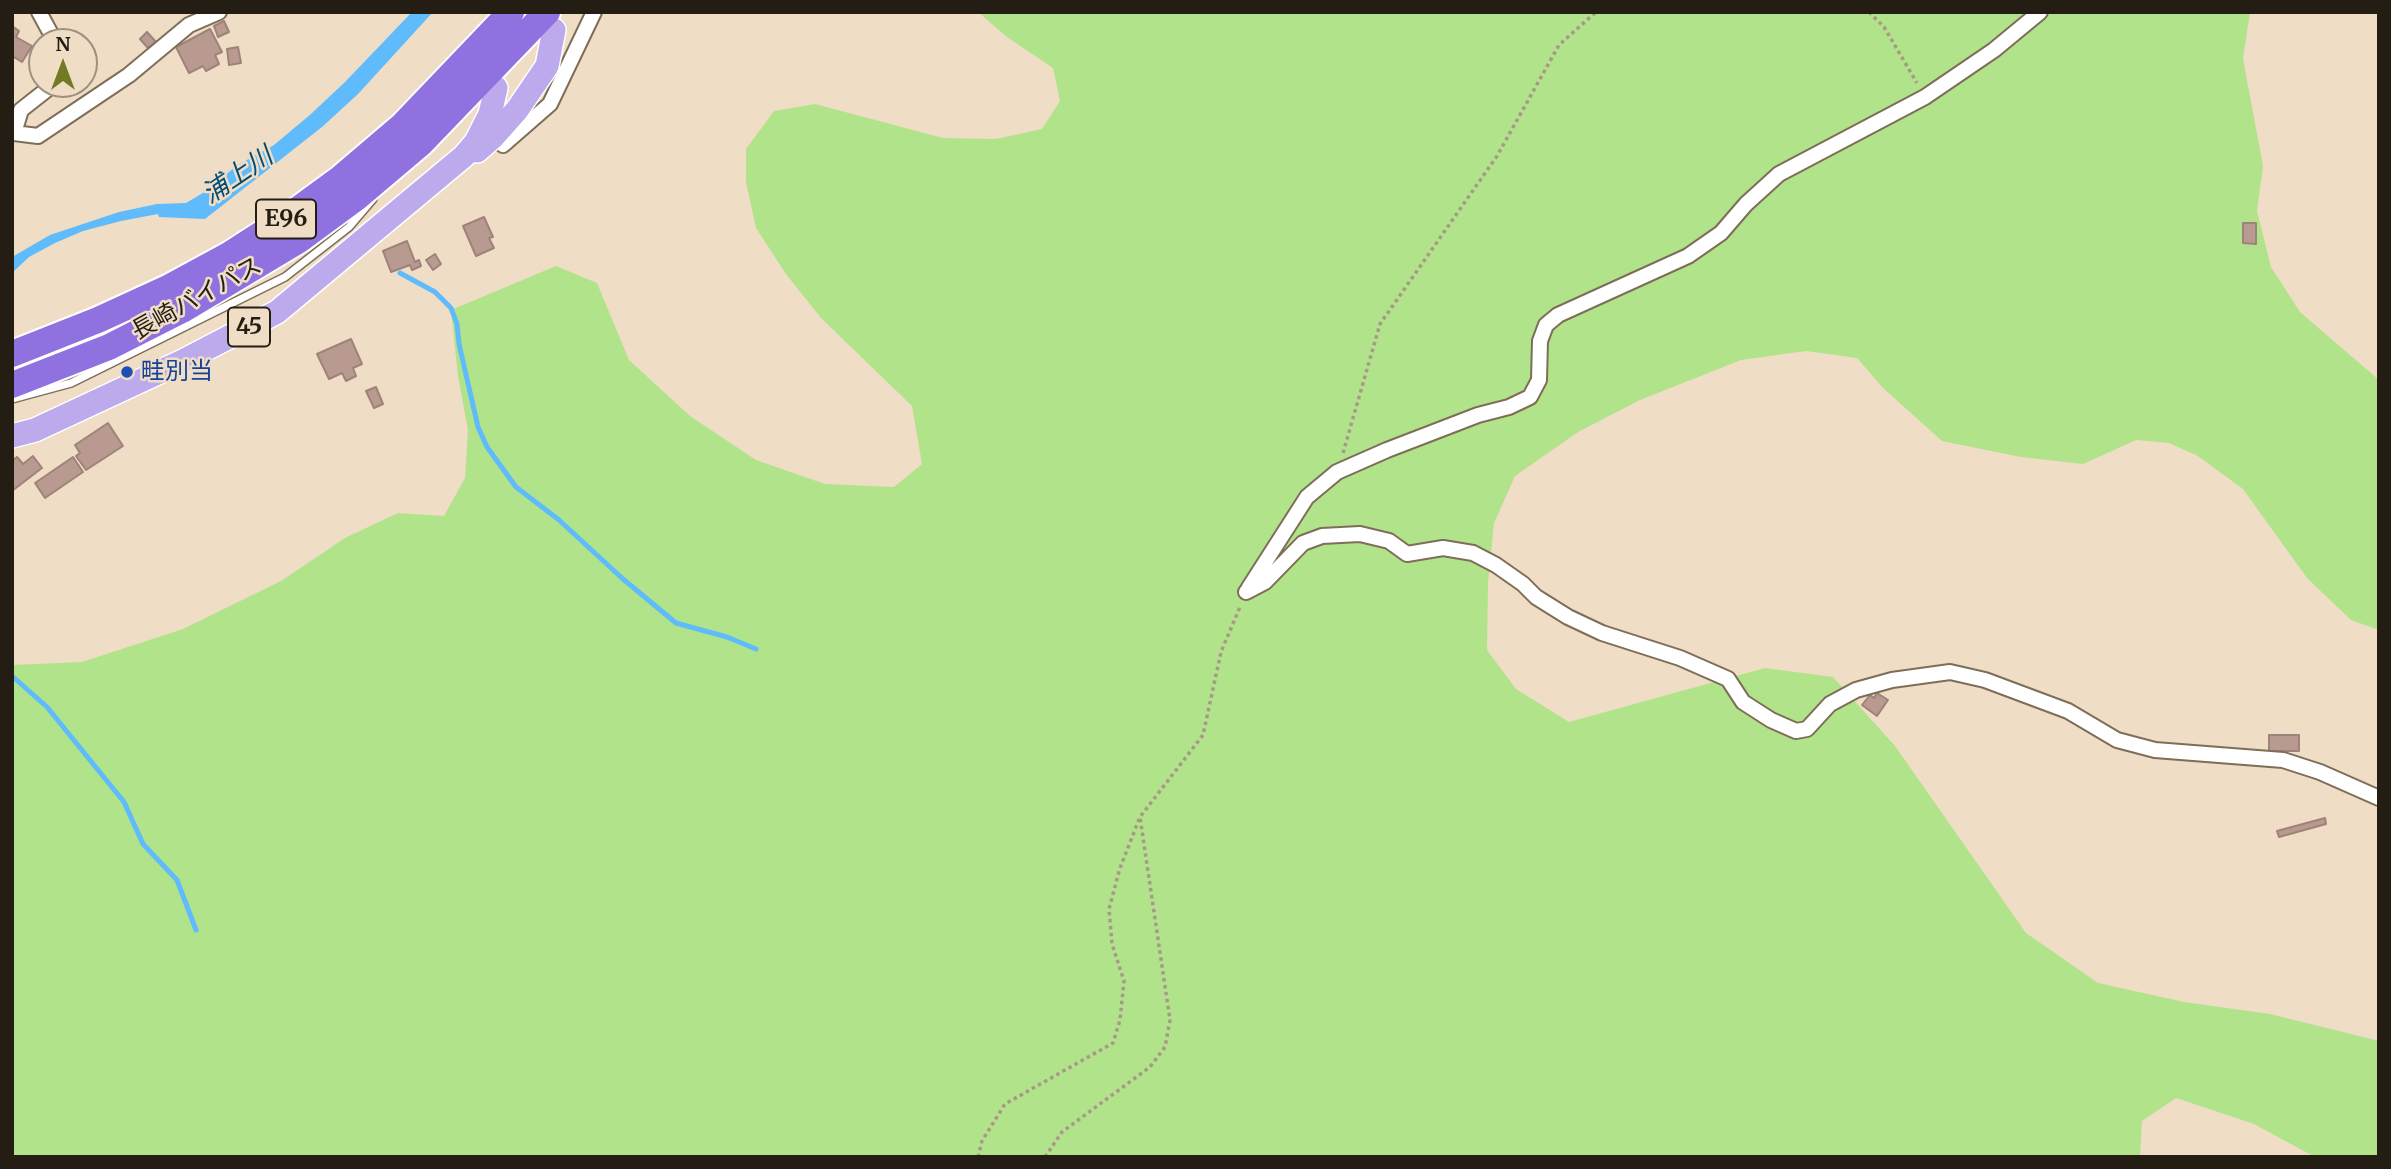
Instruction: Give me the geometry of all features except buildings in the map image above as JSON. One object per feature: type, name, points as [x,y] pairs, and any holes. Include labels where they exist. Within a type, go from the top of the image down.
[{"type":"highway","name":"長崎バイパス","points":[[12,354],[98,320],[170,287],[229,255],[285,219],[341,178],[402,126],[511,12]]},
{"type":"highway","name":"長崎バイパス","points":[[12,384],[109,347],[182,310],[299,240],[356,198],[421,143],[550,21]]},
{"type":"main road","name":"45","points":[[12,436],[35,430],[183,361],[277,312],[493,137],[517,110],[547,66],[550,21]]},
{"type":"main road","name":"45","points":[[454,166],[476,142],[490,114],[496,88]]},
{"type":"street","points":[[39,12],[48,28]]},
{"type":"street","points":[[98,96],[129,75],[189,25],[219,12]]},
{"type":"street","points":[[493,137],[503,145],[550,104],[594,12]]},
{"type":"street","points":[[1246,592],[1307,497],[1338,472],[1478,415],[1509,407],[1530,397],[1539,380],[1540,341],[1546,325],[1558,316],[1688,256],[1720,233],[1746,204],[1779,174],[1925,97],[1994,50],[2040,12]]},
{"type":"street","points":[[36,98],[20,110],[14,133],[38,136],[95,98]]},
{"type":"street","points":[[1246,592],[1265,582],[1303,543],[1322,536],[1360,534],[1389,541],[1407,554],[1443,548],[1473,553],[1514,578],[1536,597],[1589,628],[1680,658],[1728,679],[1743,702],[1771,720],[1796,731],[1807,729],[1830,704],[1856,690],[1892,680],[1950,672],[1985,680],[2068,711],[2117,740],[2155,750],[2283,760],[2320,772],[2379,798]]},
{"type":"lane","points":[[385,185],[421,143]]},
{"type":"lane","points":[[12,399],[71,383],[285,277],[349,228],[376,196]]},
{"type":"path","points":[[1338,472],[1380,324],[1497,156],[1559,45],[1596,12]]},
{"type":"path","points":[[1869,12],[1884,27],[1925,97]]},
{"type":"path","points":[[978,1157],[982,1141],[1004,1104],[1113,1042],[1120,1020],[1124,981],[1112,944],[1109,909],[1120,868],[1140,817],[1203,735],[1221,652],[1246,592]]},
{"type":"path","points":[[1045,1157],[1062,1132],[1150,1068],[1165,1047],[1170,1020],[1140,817]]},
{"type":"green space","points":[[978,12],[2250,12],[2243,59],[2263,166],[2257,211],[2271,267],[2300,312],[2379,380],[2379,630],[2351,620],[2307,578],[2243,489],[2198,456],[2169,443],[2136,440],[2083,464],[2021,457],[1942,441],[1883,388],[1857,358],[1806,351],[1741,360],[1640,400],[1578,432],[1515,476],[1494,523],[1488,582],[1487,650],[1516,689],[1569,722],[1765,668],[1833,677],[1895,746],[2026,933],[2098,983],[2184,1002],[2270,1014],[2379,1041],[2379,1157],[2315,1157],[2254,1124],[2176,1098],[2142,1121],[2140,1157],[12,1157],[12,665],[82,662],[183,629],[281,581],[345,538],[398,513],[444,516],[465,478],[468,430],[458,376],[451,310],[556,266],[597,283],[629,360],[690,416],[756,460],[825,484],[894,487],[922,464],[912,406],[821,318],[786,274],[756,228],[746,182],[746,149],[774,111],[815,104],[943,138],[996,139],[1042,129],[1060,101],[1053,68],[1007,37]]},
{"type":"water","name":"浦上川","points":[[412,12],[433,12],[358,94],[322,127],[205,219],[159,217],[158,214],[83,231],[29,257],[12,273],[12,257],[50,235],[119,212],[157,204],[186,203],[208,190],[236,166],[274,145],[311,114]]},
{"type":"waterway","points":[[400,273],[435,292],[451,308],[457,324],[478,427],[487,447],[516,487],[559,520],[676,623],[727,637],[756,649]]},
{"type":"waterway","points":[[12,676],[47,707],[124,802],[143,844],[177,880],[196,930]]},
{"type":"place","name":"畦別当","points":[[127,372]]}]
